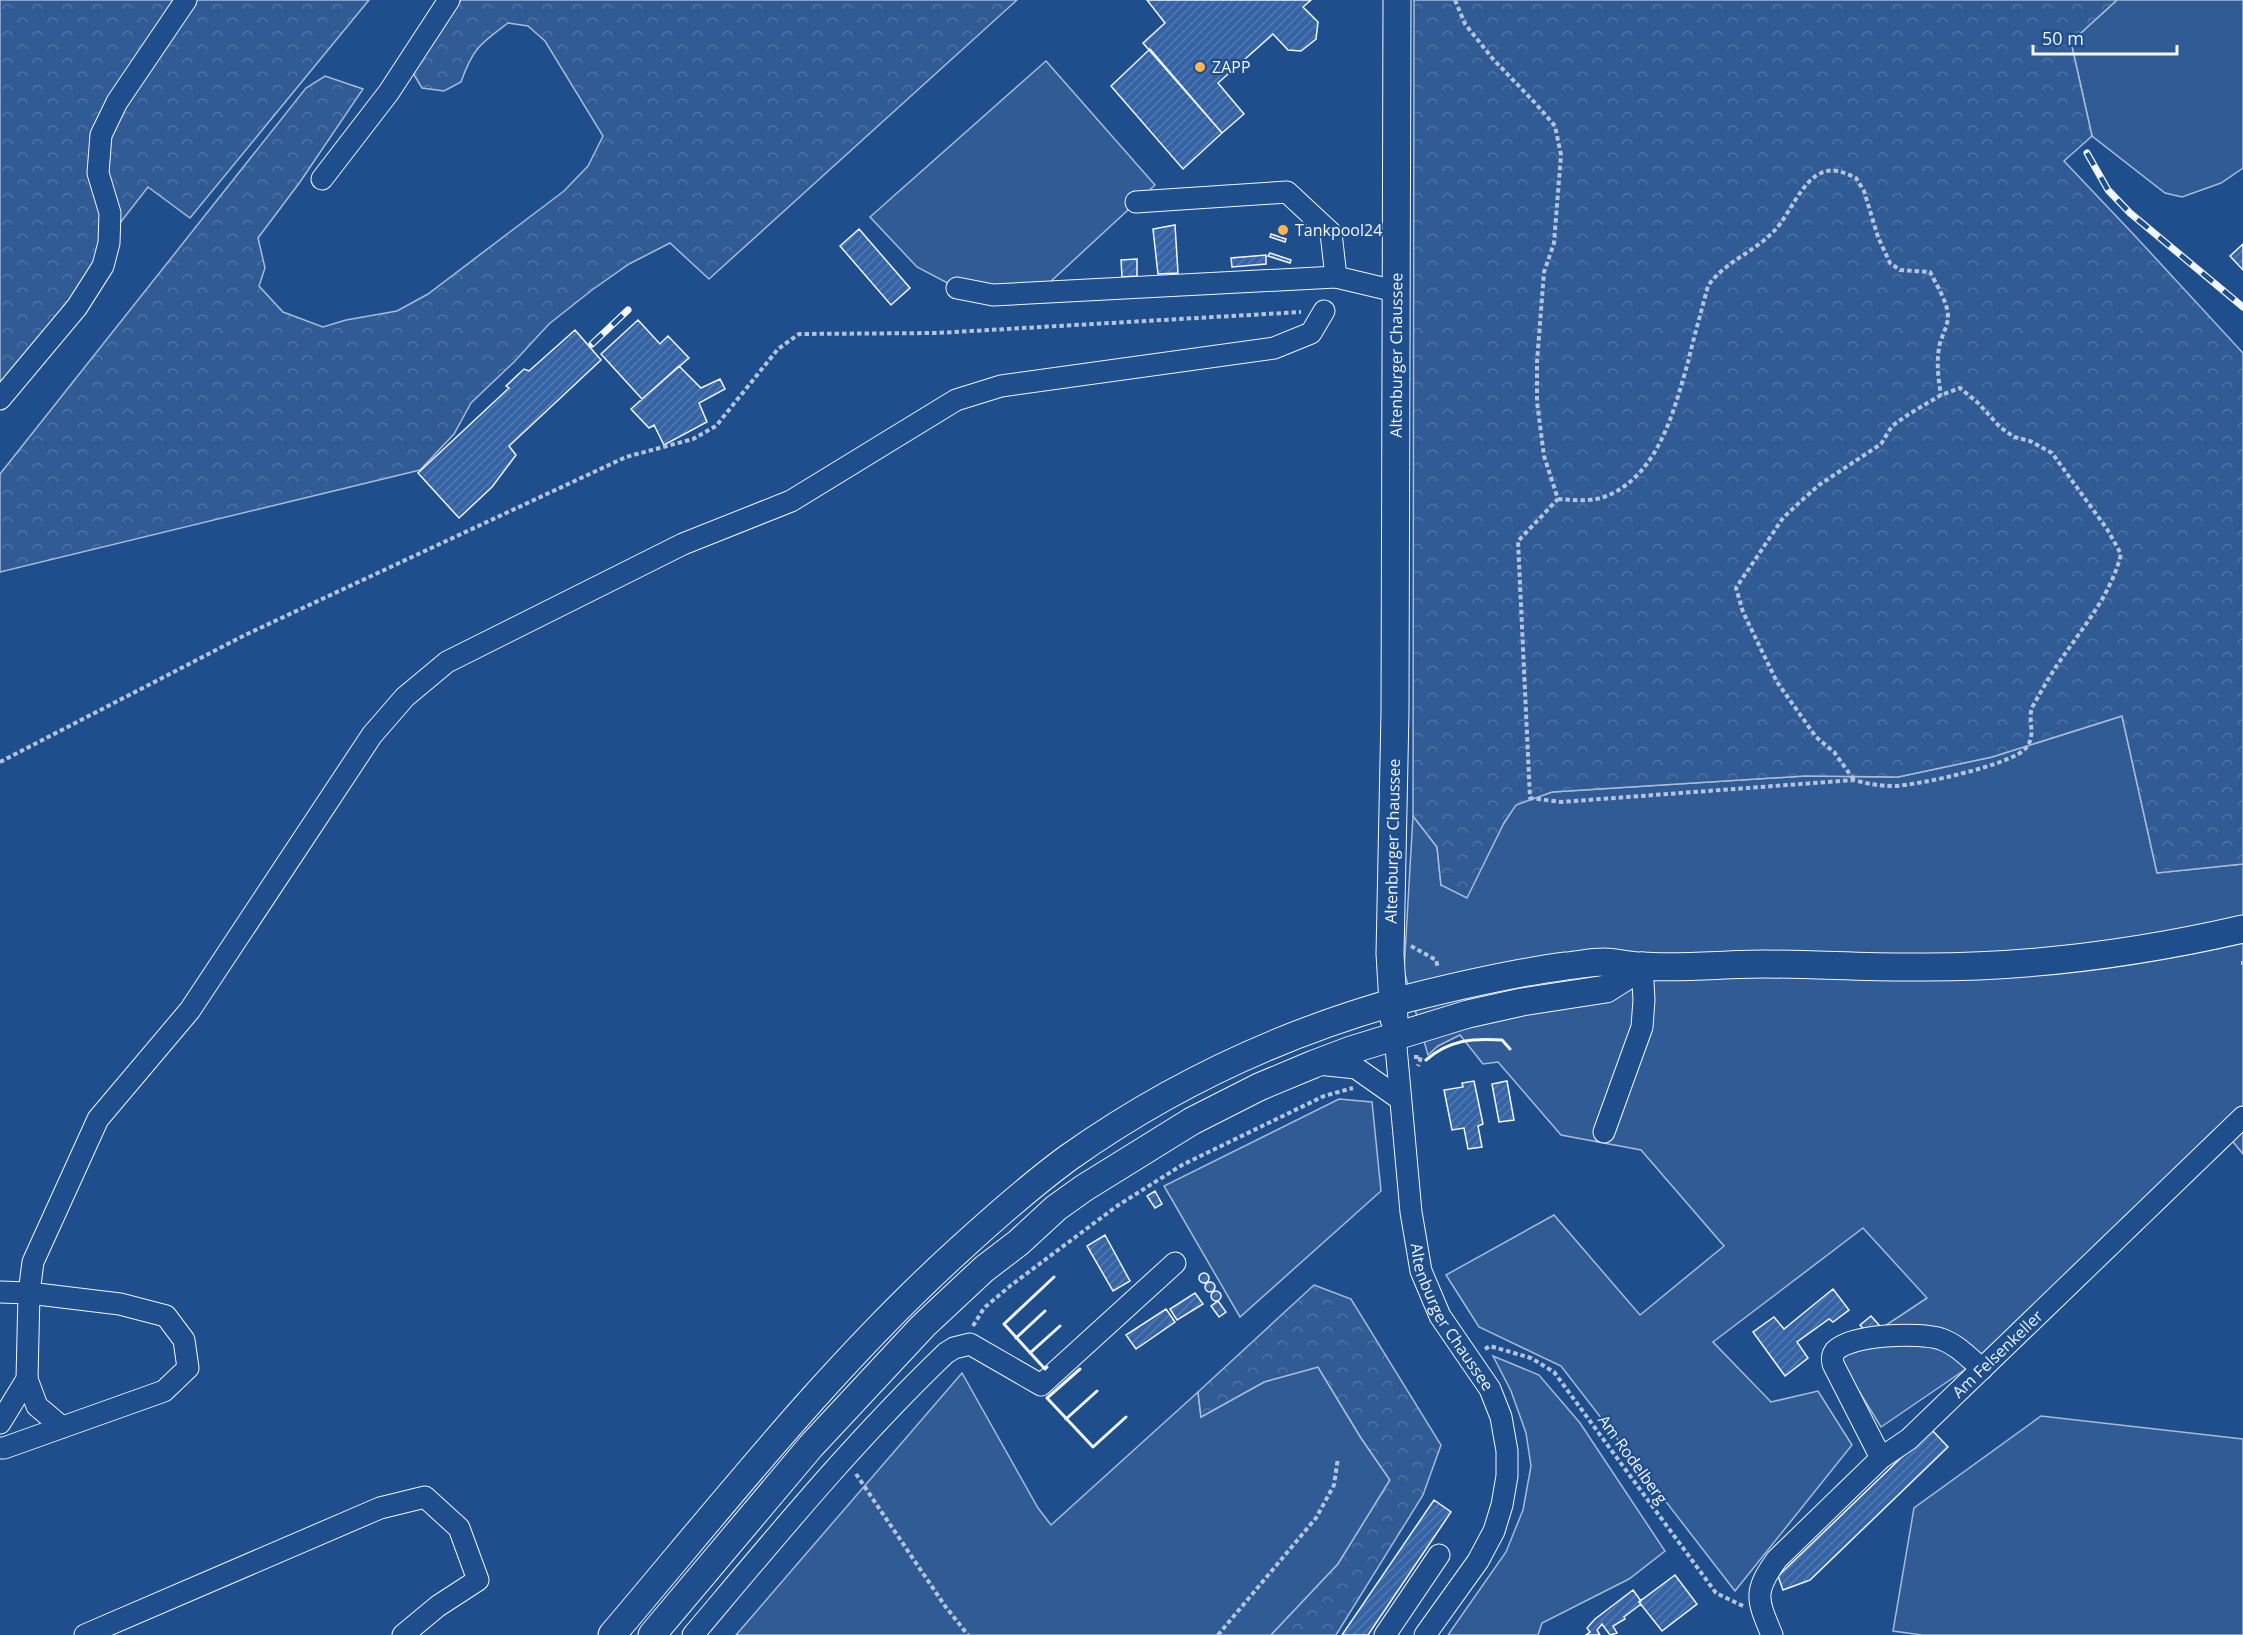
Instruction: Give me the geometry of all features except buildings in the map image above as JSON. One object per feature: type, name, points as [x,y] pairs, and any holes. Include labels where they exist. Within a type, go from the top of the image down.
[{"type":"main road","name":"Altenburger Chaussee","points":[[1396,1047],[1390,936],[1395,712],[1397,0]]},
{"type":"main road","points":[[612,1635],[754,1466],[868,1339],[939,1268],[1026,1190],[1105,1134],[1197,1080],[1243,1057],[1322,1024],[1449,988],[1523,971],[1604,962],[1642,966],[1766,964],[1924,968],[2015,963],[2101,955],[2243,929]]},
{"type":"main road","points":[[652,1635],[838,1415],[923,1326],[984,1269],[1018,1243],[1056,1208],[1141,1151],[1230,1102],[1314,1064],[1396,1047],[1496,1008],[1606,989],[1642,966]]},
{"type":"street","points":[[0,399],[77,307],[103,266],[109,243],[110,213],[98,174],[101,135],[117,102],[186,0]]},
{"type":"street","points":[[322,179],[389,92],[449,0]]},
{"type":"street","points":[[1136,202],[1287,192],[1331,233],[1336,277]]},
{"type":"street","points":[[957,288],[993,295],[1336,277],[1395,291]]},
{"type":"street","points":[[62,1427],[37,1406],[27,1378],[29,1293],[33,1262],[98,1119],[190,1010],[372,735],[405,697],[447,662],[683,544],[791,501],[956,400],[1001,386],[1274,348],[1311,333],[1324,311]]},
{"type":"street","points":[[1604,1132],[1642,1027],[1644,1000],[1642,966]]},
{"type":"street","name":"Altenburger Chaussee","points":[[1396,1047],[1414,1240],[1421,1271],[1440,1317],[1490,1389],[1501,1417],[1507,1451],[1507,1476],[1502,1505],[1494,1531],[1479,1561],[1425,1635]]},
{"type":"street","points":[[1314,1064],[1356,1068],[1400,1099]]},
{"type":"street","name":"Am Felsenkeller","points":[[1768,1626],[1759,1592],[1766,1575],[1777,1559],[1881,1458],[1909,1439],[2243,1117]]},
{"type":"street","points":[[693,1635],[846,1459],[946,1353],[954,1348],[970,1344],[1041,1385],[1175,1263]]},
{"type":"street","points":[[0,1292],[29,1293],[120,1304],[166,1316],[184,1340],[188,1368],[164,1391],[0,1448]]},
{"type":"street","points":[[1881,1458],[1833,1364],[1832,1357],[1836,1351],[1865,1339],[1912,1335],[1930,1337],[1950,1343],[1982,1369]]},
{"type":"street","points":[[0,1423],[27,1378]]},
{"type":"street","points":[[85,1635],[380,1508],[425,1497],[459,1528],[478,1580],[438,1606],[403,1635]]},
{"type":"street","points":[[1385,1635],[1438,1555]]},
{"type":"path","points":[[1455,0],[1472,33],[1555,126],[1561,156],[1561,183],[1554,243],[1544,272],[1537,362],[1537,402],[1544,456],[1558,499]]},
{"type":"path","points":[[1854,780],[1834,752],[1816,737],[1777,682],[1743,612],[1736,588],[1783,518],[1801,501],[1819,485],[1881,444],[1893,426],[1941,395],[1960,388],[1978,403],[2000,427],[2014,437],[2030,441],[2052,453],[2107,529],[2121,554],[2116,574],[2107,593],[2060,661],[2032,707],[2033,736],[2026,749],[2016,755],[1965,773],[1896,786],[1869,785],[1854,780],[1562,802],[1530,798],[1518,541],[1558,499],[1593,500],[1605,497],[1636,476],[1651,459],[1672,419],[1708,286],[1715,276],[1756,247],[1774,231],[1807,185],[1819,173],[1832,170],[1856,178],[1864,191],[1878,237],[1890,263],[1900,270],[1930,272],[1948,313],[1948,324],[1940,343],[1938,359],[1941,395]]},
{"type":"path","points":[[0,762],[246,635],[626,457],[693,439],[716,426],[778,349],[799,333],[831,335],[938,333],[1324,311]]},
{"type":"path","points":[[1396,1047],[1421,1057],[1418,1069]]},
{"type":"path","points":[[970,1344],[970,1332],[984,1308],[1117,1206],[1182,1165],[1220,1145],[1324,1096],[1352,1089],[1365,1073]]},
{"type":"path","name":"Am Rodelberg","points":[[1478,1342],[1484,1350],[1490,1346],[1531,1358],[1554,1372],[1716,1593],[1768,1626]]},
{"type":"path","points":[[1218,1635],[1316,1518],[1334,1485],[1338,1458]]},
{"type":"path","points":[[846,1459],[945,1606],[968,1635]]},
{"type":"shaded area","points":[[2117,0],[2243,0],[2243,168],[2221,183],[2182,197],[2165,193],[2092,136],[2071,42]]},
{"type":"shaded area","points":[[1046,61],[1155,185],[1049,283],[957,288],[917,267],[870,217]]},
{"type":"shaded area","points":[[2122,716],[2157,873],[2243,864],[2243,1154],[2220,1126],[1982,1358],[1881,1427],[1838,1357],[1927,1298],[1863,1228],[1713,1342],[1771,1402],[1818,1391],[1852,1445],[1735,1591],[1561,1366],[1479,1327],[1446,1275],[1554,1215],[1640,1315],[1724,1246],[1641,1150],[1561,1135],[1498,1062],[1483,1064],[1460,1035],[1438,1046],[1428,1055],[1404,971],[1413,816],[1437,847],[1441,885],[1504,823],[1516,804],[1552,792],[1805,776],[1898,777],[1992,757]]},
{"type":"shaded area","points":[[1339,1099],[1372,1102],[1381,1191],[1240,1317],[1164,1186]]},
{"type":"shaded area","points":[[1493,1356],[1539,1375],[1580,1423],[1665,1551],[1629,1579],[1542,1623],[1538,1635],[1448,1635],[1506,1552],[1523,1510],[1531,1466],[1526,1433],[1511,1391]]},
{"type":"shaded area","points":[[1318,1367],[1361,1438],[1390,1480],[1338,1564],[1271,1635],[736,1635],[962,1373],[1038,1508],[1051,1525],[1198,1392],[1201,1417],[1264,1382]]},
{"type":"shaded area","points":[[2041,1416],[2243,1439],[2243,1635],[1922,1635],[1893,1631],[1914,1508]]},
{"type":"green space","points":[[0,0],[369,0],[190,218],[148,187],[102,246],[93,270],[0,388]]},
{"type":"green space","points":[[461,0],[1017,0],[709,279],[670,243],[629,264],[592,290],[549,324],[471,403],[454,434],[420,470],[0,572],[0,474],[306,88],[325,76],[363,89],[300,182],[258,238],[265,268],[259,286],[283,312],[323,327],[346,320],[397,311],[428,294],[564,191],[588,166],[603,136],[545,41],[528,26],[508,23],[491,36],[469,61],[461,82],[444,91],[422,88],[413,73]]},
{"type":"green space","points":[[1414,0],[2117,0],[2071,42],[2092,136],[2064,161],[2243,353],[2243,864],[2157,873],[2122,716],[1992,757],[1898,777],[1805,776],[1552,792],[1516,805],[1504,823],[1467,898],[1441,885],[1437,847],[1413,816]]},
{"type":"green space","points":[[1314,1285],[1351,1299],[1441,1445],[1423,1495],[1336,1635],[1271,1635],[1338,1564],[1390,1480],[1361,1438],[1318,1367],[1264,1382],[1201,1417],[1198,1392]]},
{"type":"railway","points":[[2087,153],[2108,190],[2130,213],[2243,307]]},
{"type":"railway","points":[[592,344],[628,310]]},
{"type":"wall","points":[[1426,1060],[1443,1048],[1471,1040],[1502,1040],[1510,1049]]},
{"type":"wall","points":[[1047,1367],[1045,1369],[1004,1324],[1054,1277]]},
{"type":"wall","points":[[1016,1338],[1045,1311]]},
{"type":"wall","points":[[1030,1353],[1060,1326]]},
{"type":"wall","points":[[1080,1369],[1047,1398],[1093,1447],[1126,1417]]},
{"type":"wall","points":[[1066,1419],[1097,1391]]},
{"type":"place","name":"ZAPP","points":[[1200,67]]},
{"type":"place","name":"Tankpool24","points":[[1283,230]]}]
